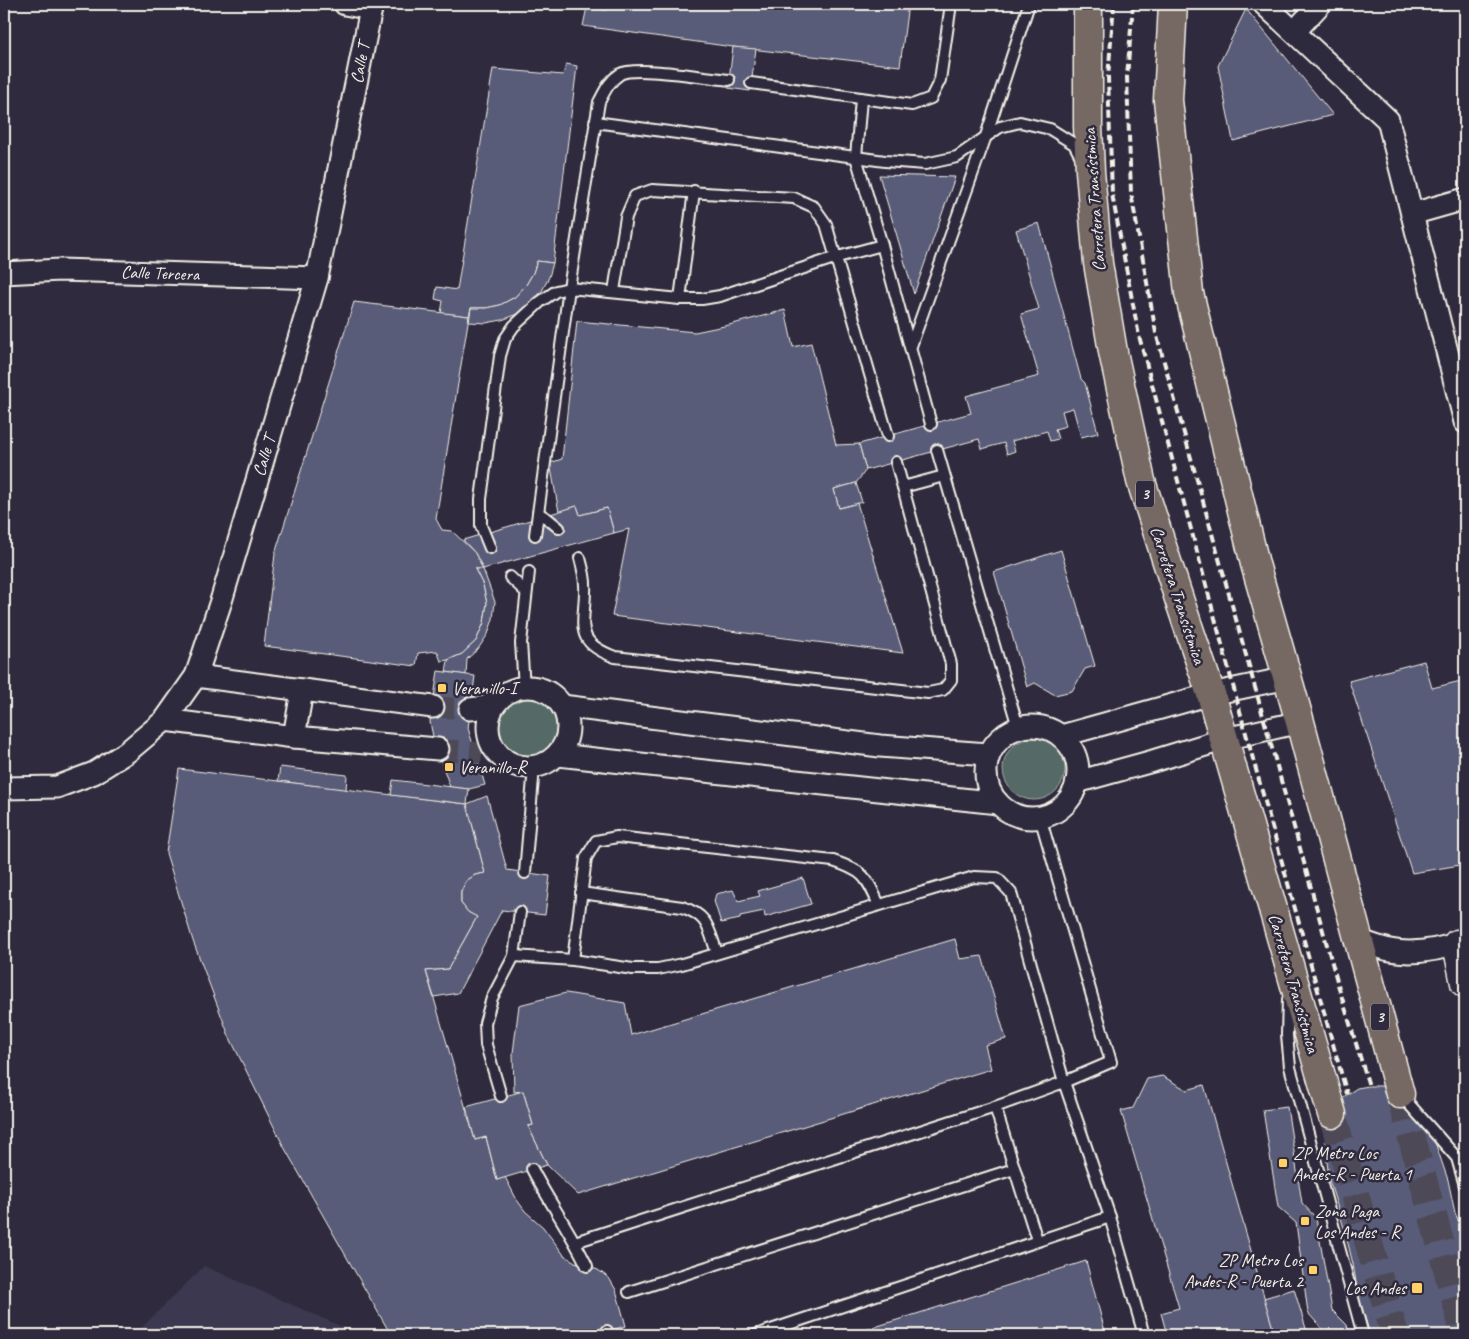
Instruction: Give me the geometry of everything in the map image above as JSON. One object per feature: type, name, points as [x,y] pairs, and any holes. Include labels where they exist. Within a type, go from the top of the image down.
[{"type":"main road","name":"Carretera Transístmica","points":[[1088,4],[1088,126],[1098,264],[1113,352],[1141,481],[1225,739],[1332,1114]]},
{"type":"main road","name":"3","points":[[1173,4],[1168,100],[1189,293],[1255,564],[1360,940],[1400,1094]]},
{"type":"street","points":[[345,4],[372,7]]},
{"type":"street","points":[[1264,4],[1388,120],[1465,422]]},
{"type":"street","points":[[1295,31],[1320,4]]},
{"type":"street","name":"Calle T","points":[[4,788],[57,787],[94,773],[127,752],[165,720],[196,676],[222,598],[317,278],[372,7]]},
{"type":"street","points":[[1412,214],[1465,199]]},
{"type":"street","name":"Calle Tercera","points":[[4,273],[60,270],[317,278]]},
{"type":"street","points":[[196,676],[433,707]]},
{"type":"street","points":[[1061,736],[1211,694],[1288,678]]},
{"type":"street","points":[[470,709],[486,707],[512,690],[538,688],[552,695],[562,706],[568,718],[565,744],[558,755],[547,763],[534,767],[521,767],[490,754],[491,743],[487,731],[488,717],[494,706],[503,696]]},
{"type":"street","points":[[294,737],[302,691]]},
{"type":"street","points":[[562,706],[880,746],[988,754]]},
{"type":"street","points":[[165,720],[294,737],[438,749]]},
{"type":"street","points":[[1077,782],[1225,739],[1300,722]]},
{"type":"street","points":[[1033,725],[1048,728],[1061,736],[1070,745],[1076,756],[1077,782],[1072,794],[1064,805],[1054,813],[1040,818],[1025,818],[1010,813],[990,793],[986,780],[985,767],[993,744],[1008,731],[1018,727],[1033,725]]},
{"type":"street","points":[[558,755],[998,803]]},
{"type":"street","points":[[1360,940],[1390,950],[1409,952],[1461,943],[1465,983]]},
{"type":"lane","points":[[752,83],[912,105],[931,98],[940,80],[951,4]]},
{"type":"lane","points":[[911,346],[986,136],[1029,4]]},
{"type":"lane","points":[[535,535],[569,288],[595,122],[600,102],[609,83],[622,73],[640,71],[729,80]]},
{"type":"lane","points":[[861,99],[856,156],[911,346],[931,424]]},
{"type":"lane","points":[[595,122],[925,164],[957,157],[1000,127],[1020,122],[1050,129],[1074,144],[1090,171]]},
{"type":"lane","points":[[614,291],[626,217],[635,196],[652,190],[694,191],[794,198],[814,207],[826,224],[834,258],[888,436]]},
{"type":"lane","points":[[680,299],[694,191]]},
{"type":"lane","points":[[490,548],[481,526],[481,499],[500,356],[505,339],[514,326],[540,302],[556,291],[569,288],[680,299],[702,299],[720,296],[834,258],[882,245]]},
{"type":"lane","points":[[937,450],[1018,727]]},
{"type":"lane","points":[[580,558],[586,591],[582,624],[586,638],[598,651],[615,657],[928,693],[943,690],[951,680],[951,664],[896,462]]},
{"type":"lane","points":[[903,487],[944,476]]},
{"type":"lane","points":[[538,513],[559,528]]},
{"type":"lane","points":[[524,688],[521,643],[529,572]]},
{"type":"lane","points":[[510,577],[526,592]]},
{"type":"lane","points":[[525,873],[534,767]]},
{"type":"lane","points":[[575,1242],[995,1107],[1064,1082],[1111,1062],[1040,818]]},
{"type":"lane","points":[[573,960],[586,858],[596,841],[616,837],[833,862],[853,867],[868,880],[879,905]]},
{"type":"lane","points":[[514,956],[658,969],[974,877],[998,878],[1011,893],[1064,1082],[1110,1216],[1144,1335]]},
{"type":"lane","points":[[582,893],[682,907],[696,912],[706,924],[717,953]]},
{"type":"lane","points":[[501,1096],[486,1045],[485,1023],[492,998],[514,956],[520,912]]},
{"type":"lane","points":[[1290,968],[1287,1035],[1290,1067],[1363,1335]]},
{"type":"lane","points":[[1400,1094],[1457,1158],[1465,1186]]},
{"type":"lane","points":[[995,1107],[1037,1240]]},
{"type":"lane","points":[[532,1169],[587,1266]]},
{"type":"lane","points":[[630,1292],[1014,1169]]},
{"type":"lane","points":[[756,1335],[1110,1216]]},
{"type":"shaded area","points":[[204,1266],[361,1335],[134,1335]]},
{"type":"green space","points":[[522,697],[534,697],[550,706],[557,716],[559,728],[557,740],[550,750],[534,759],[522,759],[511,754],[502,745],[497,734],[497,722],[502,711],[511,702]]},
{"type":"green space","points":[[1028,738],[1040,738],[1056,747],[1063,757],[1065,769],[1063,781],[1056,791],[1040,800],[1028,800],[1017,795],[1008,786],[1003,775],[1003,763],[1008,752],[1017,743]]},
{"type":"building","points":[[625,4],[908,4],[900,66],[733,47],[583,26],[587,7],[606,10]]},
{"type":"building","points":[[1246,9],[1333,115],[1233,141],[1218,66]]},
{"type":"building","points":[[733,47],[756,49],[750,91],[728,88]]},
{"type":"building","points":[[566,64],[577,66],[553,263],[537,261],[526,285],[515,297],[500,305],[486,308],[471,308],[469,316],[441,313],[443,301],[435,299],[437,287],[457,290],[493,69],[563,75]]},
{"type":"building","points":[[879,175],[955,177],[914,294]]},
{"type":"building","points":[[1039,223],[1081,379],[1085,383],[1098,433],[1081,437],[1073,408],[1062,411],[1066,426],[1055,429],[1058,439],[1050,441],[1047,431],[1012,441],[1015,451],[1007,454],[1004,443],[982,449],[979,439],[866,470],[859,444],[971,413],[966,396],[1039,376],[1021,314],[1039,309],[1016,230]]},
{"type":"building","points":[[537,261],[553,263],[542,291],[531,304],[518,314],[502,320],[486,323],[469,322],[471,308],[486,308],[500,305],[515,297],[526,285]]},
{"type":"building","points":[[354,302],[469,316],[436,519],[442,530],[452,531],[475,553],[483,569],[475,569],[483,585],[487,603],[484,623],[476,641],[462,654],[448,660],[441,661],[437,651],[418,653],[416,666],[264,646],[275,554]]},
{"type":"building","points":[[785,310],[793,347],[811,343],[836,445],[859,444],[866,470],[856,483],[834,489],[839,508],[857,503],[903,653],[612,616],[629,529],[614,533],[607,508],[580,515],[577,506],[559,512],[550,463],[562,459],[577,321],[695,332]]},
{"type":"building","points":[[856,483],[862,502],[839,508],[834,489]]},
{"type":"building","points":[[577,506],[580,515],[607,508],[614,533],[483,569],[475,553],[463,540]]},
{"type":"building","points":[[1061,550],[1095,666],[1085,669],[1072,691],[1055,695],[1035,683],[1027,687],[994,572]]},
{"type":"building","points":[[475,569],[483,569],[495,602],[493,619],[488,634],[478,649],[467,659],[466,675],[446,672],[448,660],[462,654],[476,641],[484,623],[487,603],[483,585]]},
{"type":"building","points":[[1424,661],[1432,688],[1465,680],[1465,859],[1460,865],[1412,873],[1349,681]]},
{"type":"building","points":[[438,671],[475,676],[468,728],[485,785],[469,789],[450,787],[434,741],[430,722]]},
{"type":"building","points":[[280,767],[347,775],[346,790],[278,781]]},
{"type":"building","points":[[179,769],[467,804],[485,873],[475,875],[466,881],[461,892],[461,903],[468,912],[477,917],[448,969],[426,971],[475,1140],[486,1137],[497,1180],[505,1177],[525,1211],[543,1227],[564,1255],[575,1262],[598,1270],[609,1278],[616,1290],[626,1326],[592,1335],[391,1335],[284,1147],[229,1036],[193,941],[166,853]]},
{"type":"building","points":[[393,780],[469,789],[467,804],[391,795]]},
{"type":"building","points":[[487,796],[507,870],[550,876],[545,915],[502,910],[458,993],[434,997],[426,971],[448,969],[477,917],[468,912],[461,903],[461,892],[466,881],[475,875],[485,873],[467,804]]},
{"type":"building","points":[[803,878],[811,904],[765,917],[764,911],[740,916],[740,919],[721,923],[714,901],[716,894],[733,890],[738,901],[760,896],[758,891]]},
{"type":"building","points":[[955,939],[960,959],[982,956],[1006,1039],[985,1045],[991,1069],[578,1195],[547,1165],[528,1126],[533,1125],[523,1091],[514,1092],[513,1053],[519,1005],[566,993],[625,1003],[631,1035]]},
{"type":"building","points":[[1162,1076],[1187,1090],[1204,1085],[1275,1335],[1167,1335],[1161,1313],[1179,1308],[1121,1111],[1133,1108],[1147,1079]]},
{"type":"building","points":[[1381,1086],[1400,1094],[1423,1116],[1436,1145],[1448,1180],[1455,1213],[1465,1235],[1465,1335],[1370,1335],[1358,1294],[1344,1228],[1329,1180],[1325,1143],[1332,1114],[1342,1098],[1357,1088]]},
{"type":"building","points":[[523,1091],[533,1125],[528,1126],[547,1165],[497,1180],[486,1137],[475,1140],[466,1107]]},
{"type":"building","name":"Zona Paga Los Andes - R","points":[[1287,1107],[1302,1203],[1316,1218],[1332,1310],[1347,1325],[1349,1335],[1325,1335],[1325,1332],[1308,1313],[1296,1223],[1278,1207],[1263,1110]]},
{"type":"building","points":[[1086,1261],[1106,1335],[849,1335]]},
{"type":"building","points":[[1294,1289],[1308,1335],[1275,1335],[1264,1298]]},
{"type":"tunnel","points":[[433,707],[470,709]]},
{"type":"tunnel","points":[[438,749],[482,753]]},
{"type":"tunnel","points":[[1400,1094],[1465,1335]]},
{"type":"tunnel","points":[[1332,1114],[1395,1335]]},
{"type":"railway","points":[[1114,4],[1108,77],[1112,194],[1139,336],[1248,741],[1347,1094]]},
{"type":"railway","points":[[1133,4],[1127,77],[1131,193],[1156,333],[1339,988],[1369,1086]]},
{"type":"place","name":"Veranillo-I","points":[[442,688]]},
{"type":"place","name":"Veranillo-R","points":[[449,767]]},
{"type":"place","name":"ZP Metro Los Andes-R - Puerta 1","points":[[1283,1163]]},
{"type":"place","name":"Zona Paga Los Andes - R","points":[[1305,1221]]},
{"type":"place","name":"ZP Metro Los Andes-R - Puerta 2","points":[[1313,1270]]},
{"type":"place","name":"Los Andes","points":[[1417,1288]]}]
